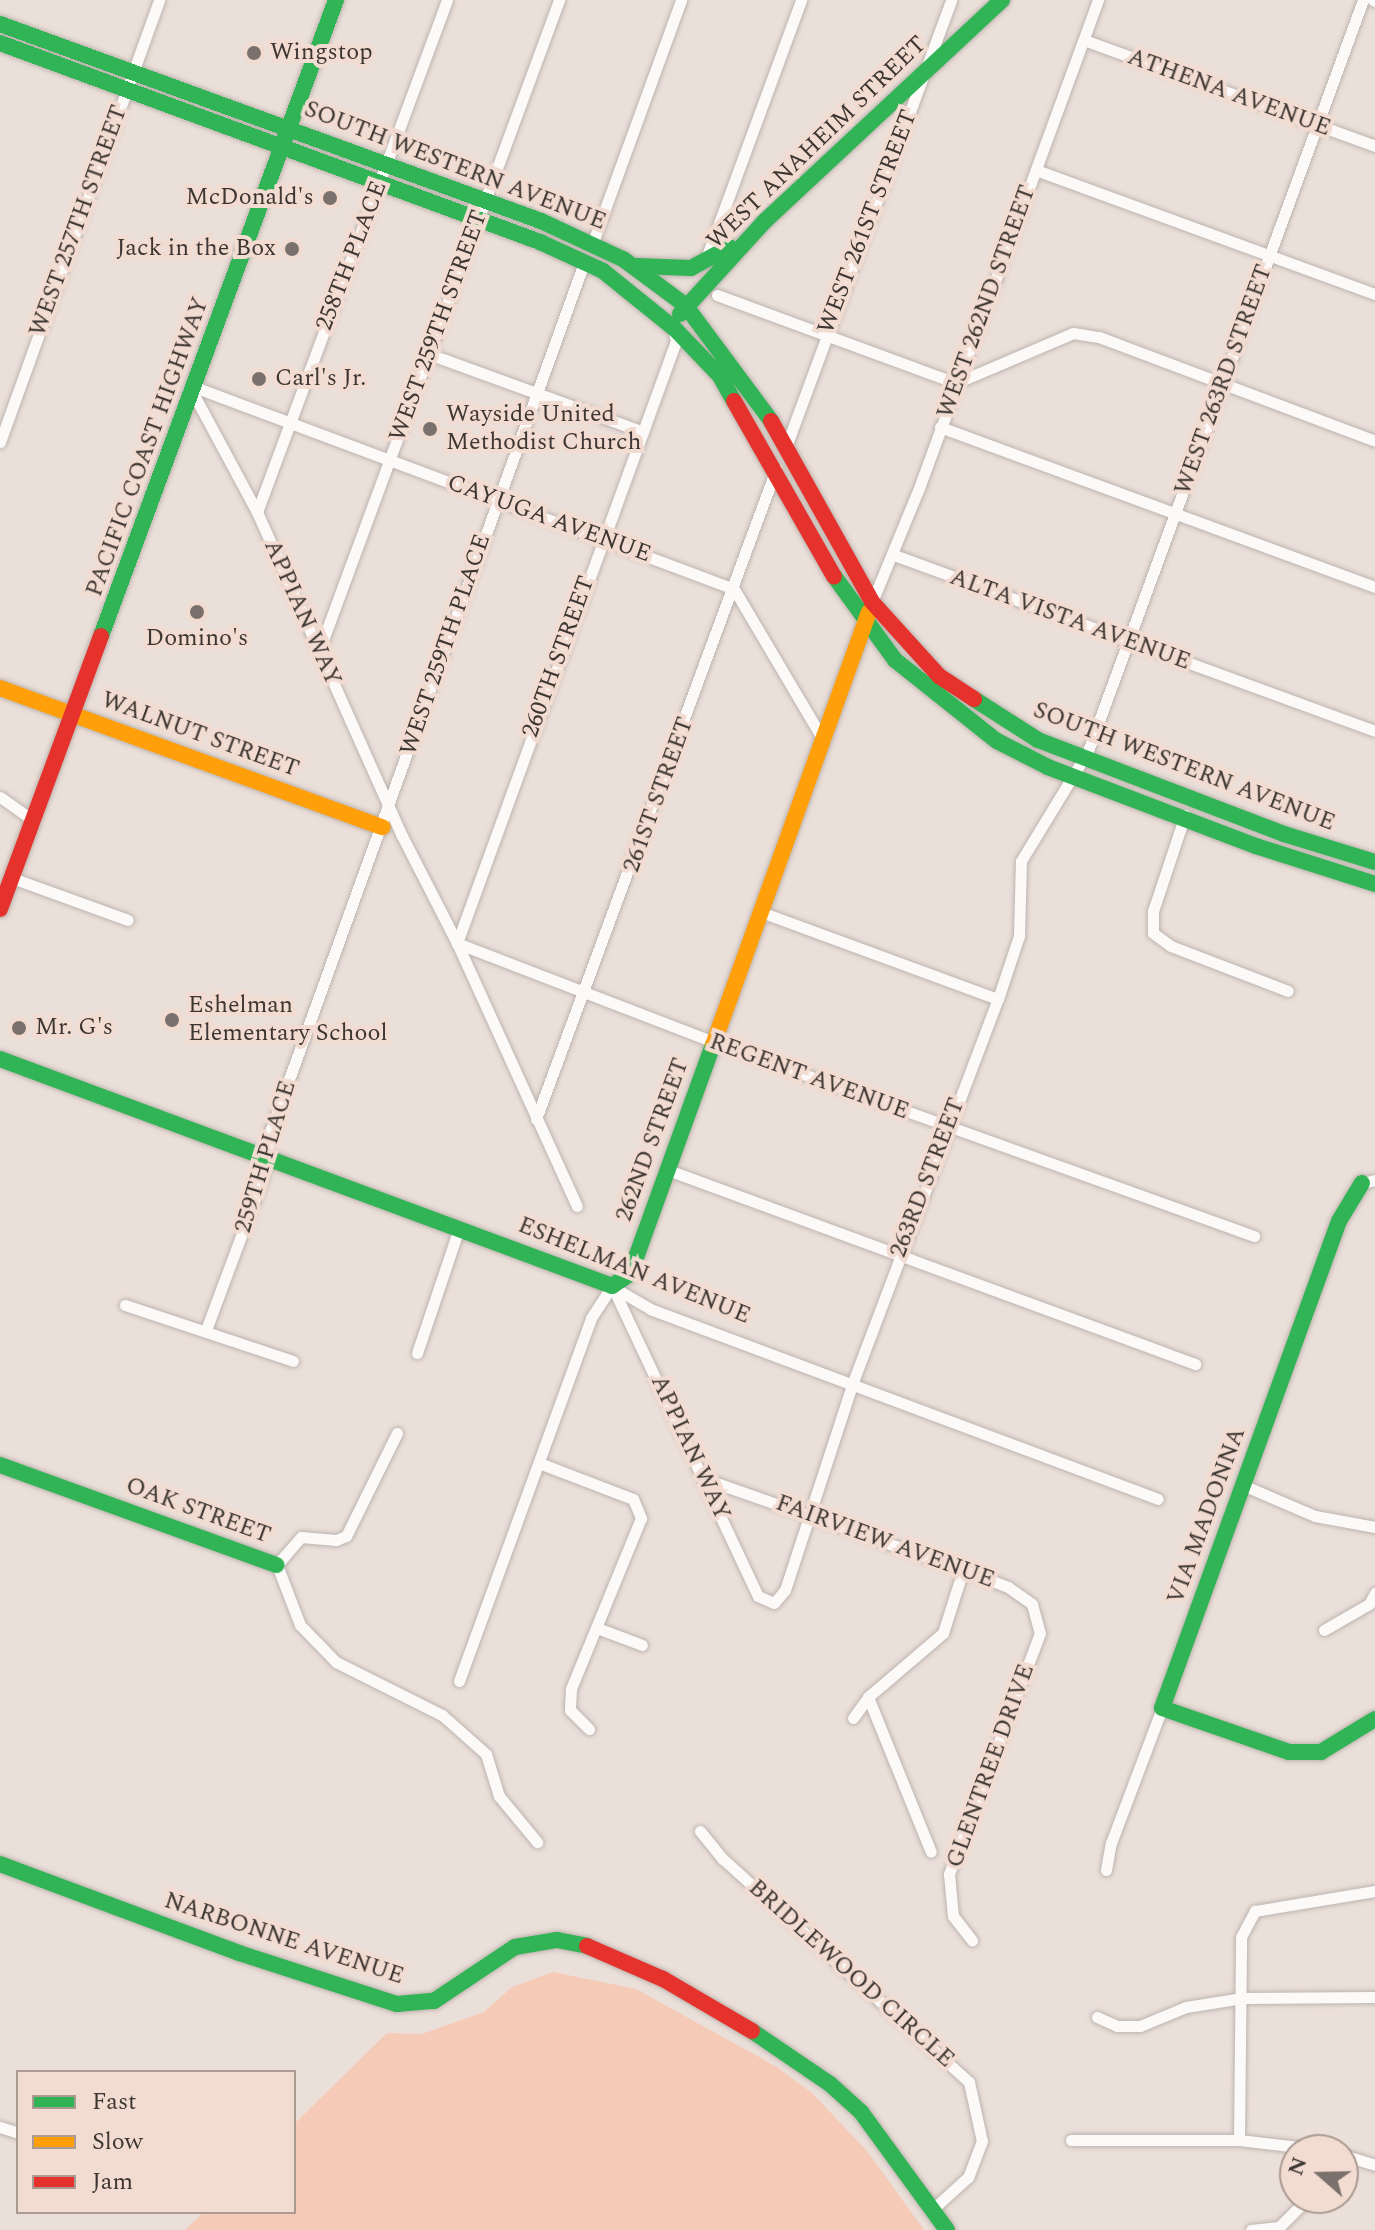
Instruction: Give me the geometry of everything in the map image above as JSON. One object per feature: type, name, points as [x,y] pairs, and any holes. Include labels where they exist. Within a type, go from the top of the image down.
[{"type":"main road","name":"PACIFIC COAST HIGHWAY","points":[[0,909],[196,392],[336,0]]},
{"type":"main road","name":"WEST ANAHEIM STREET","points":[[673,327],[685,305],[753,233],[1002,0]]},
{"type":"main road","name":"SOUTH WESTERN AVENUE","points":[[0,24],[486,200],[593,242],[635,266],[685,305],[729,358],[787,444],[872,602],[904,642],[968,698],[1038,740],[1084,759],[1375,862]]},
{"type":"main road","name":"SOUTH WESTERN AVENUE","points":[[0,43],[585,260],[673,327],[731,391],[867,626],[895,660],[962,715],[997,741],[1074,778],[1337,875],[1375,884]]},
{"type":"main road","points":[[635,266],[691,268],[753,233]]},
{"type":"main road","name":"262ND STREET","points":[[612,1286],[630,1274],[867,626],[872,602]]},
{"type":"main road","name":"WALNUT STREET","points":[[0,688],[382,827]]},
{"type":"main road","name":"ESHELMAN AVENUE","points":[[0,1059],[266,1155],[612,1286]]},
{"type":"main road","name":"VIA MADONNA","points":[[1162,1708],[1339,1221],[1369,1182]]},
{"type":"main road","name":"OAK STREET","points":[[0,1465],[277,1565]]},
{"type":"main road","points":[[1162,1708],[1289,1752],[1321,1752],[1375,1719]]},
{"type":"main road","name":"NARBONNE AVENUE","points":[[0,1864],[239,1953],[397,2004],[434,2001],[515,1947],[557,1940],[594,1947],[663,1979],[779,2047],[830,2084],[861,2112],[934,2208],[947,2230]]},
{"type":"street","name":"WEST 257TH STREET","points":[[0,442],[159,0]]},
{"type":"street","name":"258TH PLACE","points":[[257,512],[447,0]]},
{"type":"street","name":"WEST 259TH STREET","points":[[319,651],[559,0]]},
{"type":"street","points":[[593,242],[681,0]]},
{"type":"street","points":[[708,253],[801,0]]},
{"type":"street","name":"WEST 261ST STREET","points":[[787,444],[951,0]]},
{"type":"street","name":"WEST 262ND STREET","points":[[872,602],[894,555],[1098,0]]},
{"type":"street","name":"WEST 263RD STREET","points":[[1084,759],[1363,0]]},
{"type":"street","name":"ATHENA AVENUE","points":[[1084,40],[1375,146]]},
{"type":"street","points":[[1036,170],[1375,294]]},
{"type":"street","name":"WEST 259TH PLACE","points":[[390,804],[585,260]]},
{"type":"street","points":[[717,295],[956,383],[1073,333],[1099,337],[1375,441]]},
{"type":"street","name":"260TH STREET","points":[[457,943],[676,341],[673,327]]},
{"type":"street","points":[[429,354],[643,432]]},
{"type":"street","name":"CAYUGA AVENUE","points":[[196,392],[390,459],[734,589]]},
{"type":"street","name":"APPIAN WAY","points":[[196,392],[257,512],[402,836],[457,943],[577,1206]]},
{"type":"street","points":[[940,427],[1375,587]]},
{"type":"street","name":"261ST STREET","points":[[536,1119],[587,993],[776,468]]},
{"type":"street","name":"ALTA VISTA AVENUE","points":[[894,555],[1375,731]]},
{"type":"street","points":[[734,589],[824,741]]},
{"type":"street","name":"263RD STREET","points":[[774,1603],[785,1590],[898,1256],[998,999],[1019,936],[1021,861],[1084,759]]},
{"type":"street","points":[[0,797],[34,821]]},
{"type":"street","points":[[1190,799],[1153,911],[1153,933],[1171,946],[1288,991]]},
{"type":"street","name":"259TH PLACE","points":[[206,1330],[263,1177],[266,1155],[390,804]]},
{"type":"street","points":[[382,827],[402,836]]},
{"type":"street","points":[[12,878],[128,920]]},
{"type":"street","points":[[761,912],[998,999]]},
{"type":"street","name":"REGENT AVENUE","points":[[457,943],[714,1042],[1254,1236]]},
{"type":"street","points":[[668,1170],[1195,1364]]},
{"type":"street","points":[[417,1353],[459,1228]]},
{"type":"street","name":"APPIAN WAY","points":[[612,1286],[758,1596],[774,1603]]},
{"type":"street","name":"ESHELMAN AVENUE","points":[[612,1286],[650,1309],[853,1382],[1158,1499]]},
{"type":"street","name":"262ND STREET","points":[[459,1681],[591,1318],[612,1286]]},
{"type":"street","points":[[125,1305],[293,1361]]},
{"type":"street","points":[[277,1565],[301,1537],[336,1540],[346,1536],[397,1433]]},
{"type":"street","points":[[539,1463],[633,1499],[641,1518],[568,1700],[572,1714],[589,1729]]},
{"type":"street","name":"FAIRVIEW AVENUE","points":[[705,1479],[811,1513],[1008,1587],[1032,1604],[1040,1633]]},
{"type":"street","points":[[1245,1486],[1315,1516],[1375,1527]]},
{"type":"street","name":"OAK STREET","points":[[277,1565],[300,1625],[336,1662],[442,1715],[486,1754],[499,1796],[537,1842]]},
{"type":"street","points":[[853,1718],[868,1697],[943,1633],[963,1570]]},
{"type":"street","points":[[1324,1630],[1369,1604],[1375,1593]]},
{"type":"street","points":[[597,1628],[642,1645]]},
{"type":"street","name":"GLENTREE DRIVE","points":[[972,1940],[953,1916],[949,1874],[1040,1633]]},
{"type":"street","points":[[868,1697],[931,1852]]},
{"type":"street","name":"VIA MADONNA","points":[[1106,1870],[1111,1843],[1162,1708]]},
{"type":"street","name":"BRIDLEWOOD CIRCLE","points":[[700,1831],[723,1859],[969,2082],[982,2141],[968,2177],[934,2208]]},
{"type":"street","points":[[1239,2140],[1241,1937],[1255,1911],[1375,1891]]},
{"type":"street","points":[[1097,2017],[1117,2026],[1140,2026],[1186,2007],[1242,1998],[1375,1997]]},
{"type":"street","points":[[1071,2140],[1239,2140],[1279,2145]]},
{"type":"street","points":[[1251,2230],[1279,2227],[1292,2214]]},
{"type":"shaded area","points":[[553,1972],[636,1989],[777,2067],[812,2093],[867,2151],[924,2230],[185,2230],[202,2214],[296,2214],[296,2122],[387,2033],[422,2034],[484,2012],[512,1987]]},
{"type":"traffic: fast","points":[[101,636],[336,0]]},
{"type":"traffic: fast","points":[[680,314],[765,221],[1002,0]]},
{"type":"traffic: fast","points":[[0,24],[541,221],[623,259],[685,305],[771,421]]},
{"type":"traffic: fast","points":[[0,43],[540,242],[603,271],[675,329],[720,376],[734,401]]},
{"type":"traffic: fast","points":[[637,266],[691,268],[730,247]]},
{"type":"traffic: fast","points":[[834,576],[895,660],[997,741],[1048,767],[1256,846],[1375,884]]},
{"type":"traffic: fast","points":[[974,699],[1038,740],[1284,834],[1375,862]]},
{"type":"traffic: fast","points":[[0,1059],[612,1286],[630,1274],[713,1045]]},
{"type":"traffic: fast","points":[[1362,1183],[1339,1221],[1162,1708],[1289,1752],[1321,1752],[1375,1719]]},
{"type":"traffic: fast","points":[[0,1465],[277,1565]]},
{"type":"traffic: fast","points":[[0,1864],[239,1953],[397,2004],[434,2001],[515,1947],[557,1940],[587,1946]]},
{"type":"traffic: fast","points":[[752,2031],[830,2084],[861,2112],[947,2230]]},
{"type":"traffic: slow","points":[[713,1045],[869,612]]},
{"type":"traffic: slow","points":[[0,688],[382,827]]},
{"type":"traffic: jam","points":[[734,401],[834,576]]},
{"type":"traffic: jam","points":[[771,421],[872,602],[939,676],[974,699]]},
{"type":"traffic: jam","points":[[0,909],[101,636]]},
{"type":"traffic: jam","points":[[587,1946],[663,1979],[752,2031]]},
{"type":"place","name":"Wingstop","points":[[254,53]]},
{"type":"place","name":"McDonald's","points":[[330,198]]},
{"type":"place","name":"Jack in the Box","points":[[292,249]]},
{"type":"place","name":"Carl's Jr.","points":[[259,379]]},
{"type":"place","name":"Wayside United Methodist Church","points":[[430,429]]},
{"type":"place","name":"Domino's","points":[[197,612]]},
{"type":"place","name":"Eshelman Elementary School","points":[[172,1020]]},
{"type":"place","name":"Mr. G's","points":[[19,1028]]}]
